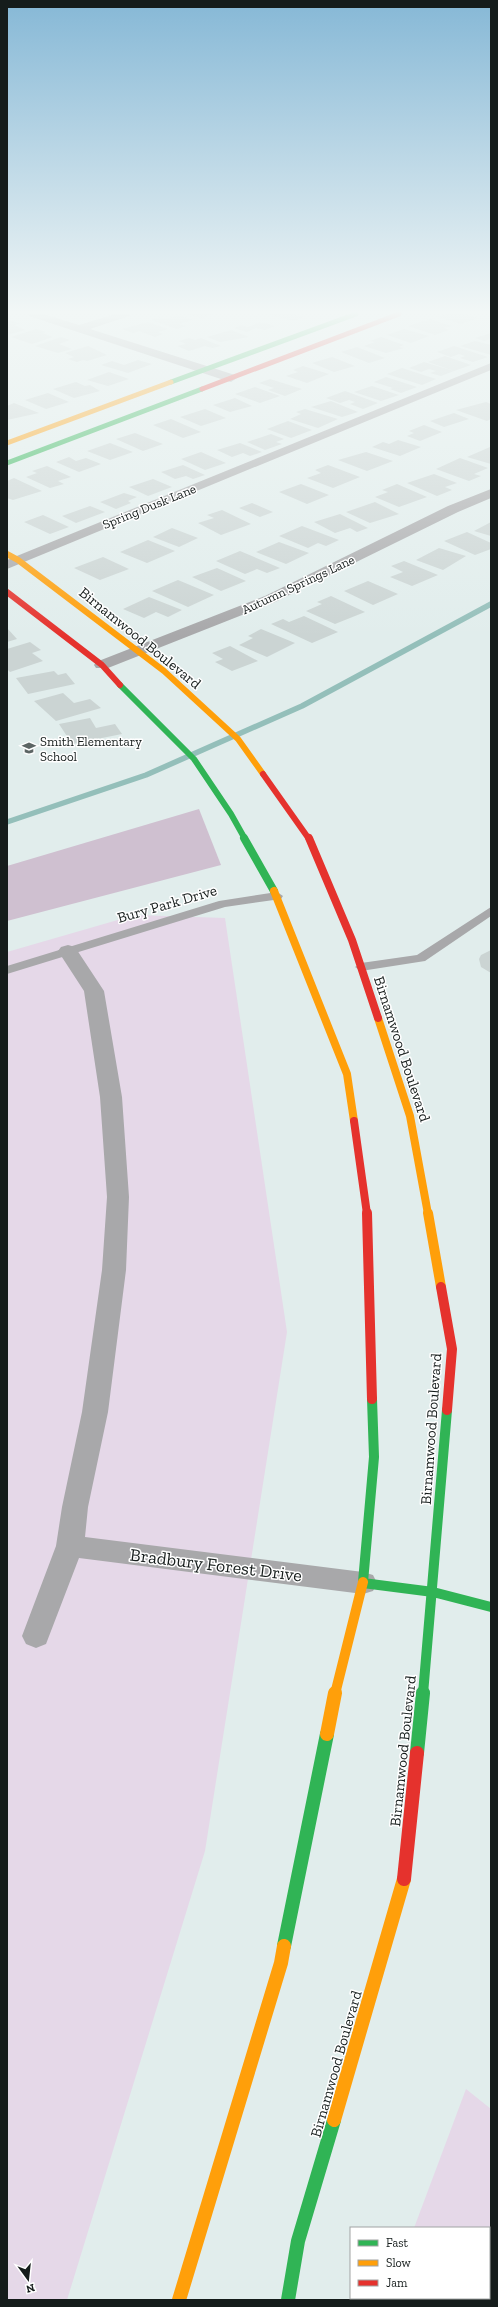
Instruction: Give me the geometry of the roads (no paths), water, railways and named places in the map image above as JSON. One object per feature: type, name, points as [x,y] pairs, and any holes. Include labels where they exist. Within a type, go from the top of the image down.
[{"type":"street","points":[[7,443],[65,422]]},
{"type":"street","points":[[7,463],[116,422]]},
{"type":"street","name":"Spring Dusk Lane","points":[[11,560],[353,422]]},
{"type":"street","name":"Autumn Springs Lane","points":[[102,665],[270,599],[418,528],[453,509],[491,493]]},
{"type":"street","name":"Birnamwood Boulevard","points":[[11,560],[138,650],[238,739],[311,841],[352,940],[410,1116],[452,1349],[433,1592],[404,1881],[298,2241],[288,2300]]},
{"type":"street","points":[[7,592],[102,665],[148,715],[194,759],[231,814],[277,896],[347,1074],[367,1207],[374,1457],[363,1583],[335,1692],[280,1963],[179,2300]]},
{"type":"street","points":[[36,1636],[70,1546],[75,1507],[95,1412],[114,1270],[118,1197],[111,1097],[94,991],[68,951]]},
{"type":"street","name":"Bradbury Forest Drive","points":[[70,1546],[363,1583]]},
{"type":"street","points":[[363,1583],[433,1592],[491,1607]]},
{"type":"lane","name":"Bury Park Drive","points":[[7,970],[223,904],[277,896]]},
{"type":"lane","points":[[361,967],[421,958],[491,911]]},
{"type":"waterway","points":[[7,822],[146,775],[302,706],[491,604]]},
{"type":"place","name":"Smith Elementary School","points":[[29,748]]}]
